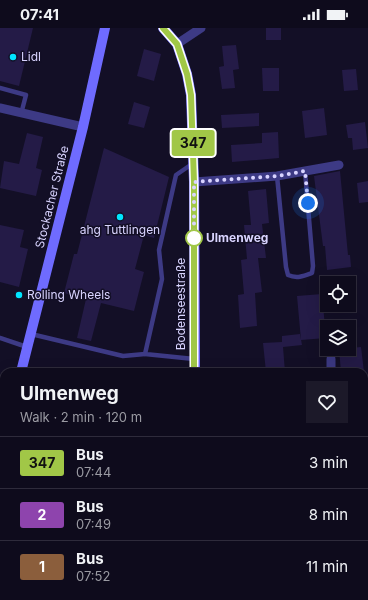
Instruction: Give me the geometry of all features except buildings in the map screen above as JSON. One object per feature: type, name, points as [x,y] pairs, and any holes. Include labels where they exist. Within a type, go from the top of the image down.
[{"type":"street","name":"Stockacher Straße","points":[[22,368],[83,127],[105,28]]},
{"type":"street","name":"Bodenseestraße","points":[[163,28],[177,44],[187,74],[191,95],[194,163],[194,368]]},
{"type":"street","points":[[177,44],[201,28]]},
{"type":"street","points":[[0,108],[83,127]]},
{"type":"street","points":[[194,182],[277,176],[339,165]]},
{"type":"street","points":[[331,368],[332,359]]},
{"type":"lane","points":[[0,88],[26,95],[21,114]]},
{"type":"lane","points":[[145,354],[162,279],[159,250],[176,175],[194,163]]},
{"type":"lane","points":[[277,176],[286,268],[288,275],[294,277],[304,276],[312,273],[314,266],[305,171]]},
{"type":"lane","points":[[30,334],[123,356],[145,354],[194,359]]},
{"type":"lane","points":[[0,338],[27,347]]},
{"type":"bus line","name":"347","points":[[163,28],[177,44],[183,59],[191,95],[194,182],[194,368]]},
{"type":"place","name":"Lidl","points":[[13,57]]},
{"type":"place","name":"ahg Tuttlingen","points":[[120,217]]},
{"type":"place","name":"Ulmenweg","points":[[194,238]]},
{"type":"place","name":"Rolling Wheels","points":[[19,295]]},
{"type":"route","points":[[194,238],[194,182],[277,176],[305,171],[308,203]]}]
